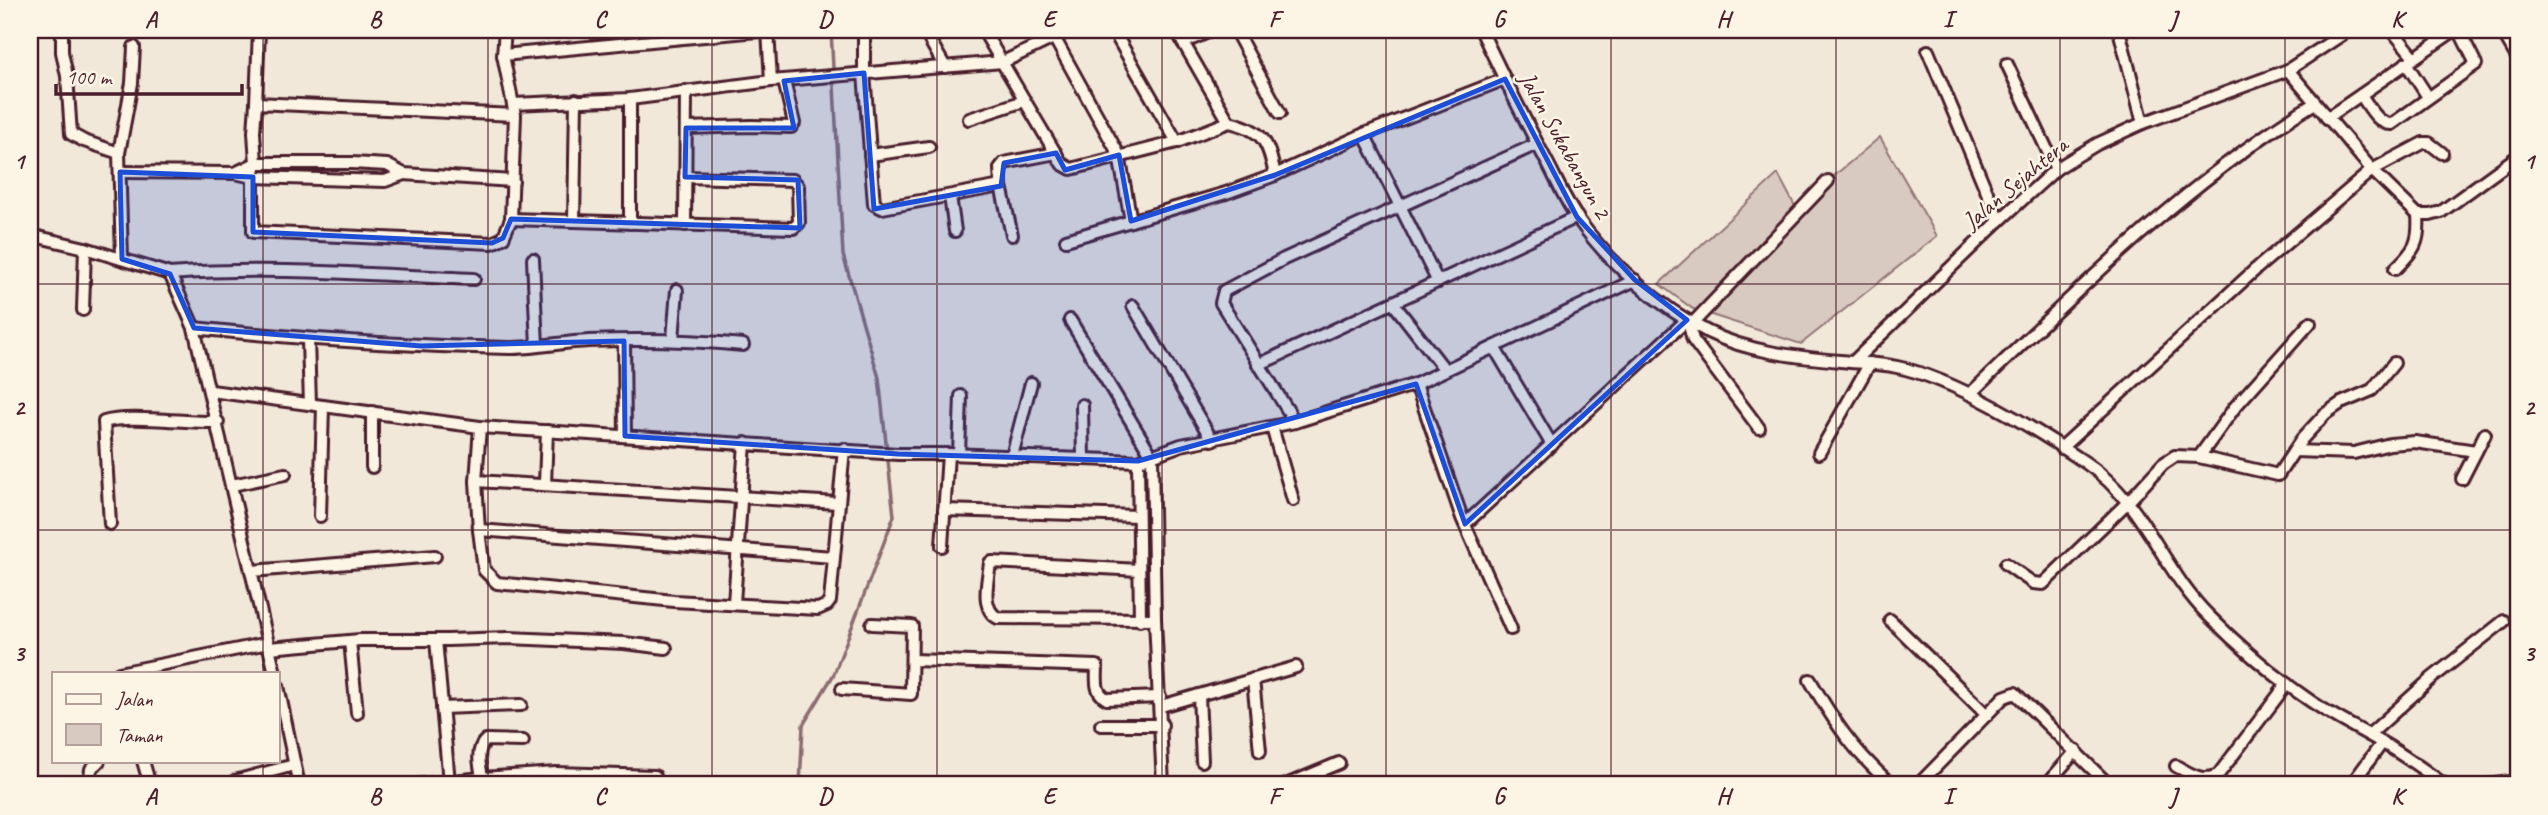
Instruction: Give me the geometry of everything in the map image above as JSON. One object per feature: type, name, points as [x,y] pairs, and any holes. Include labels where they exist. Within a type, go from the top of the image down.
[{"type":"street","points":[[62,30],[71,134],[119,153]]},
{"type":"street","points":[[259,30],[253,232],[492,243],[503,238],[511,219],[514,109],[503,55],[505,30]]},
{"type":"street","points":[[503,55],[768,30],[771,82]]},
{"type":"street","points":[[864,30],[859,73],[873,202],[878,208],[1001,186]]},
{"type":"street","points":[[924,30],[945,67]]},
{"type":"street","points":[[983,30],[1064,167],[1072,169],[1177,142],[1229,122],[1246,126],[1265,140],[1270,149],[1275,175]]},
{"type":"street","points":[[256,103],[514,109],[576,100],[630,99],[859,73],[1003,62],[1053,34],[1070,30]]},
{"type":"street","points":[[1113,30],[1177,142]]},
{"type":"street","points":[[1176,30],[1229,122]]},
{"type":"street","points":[[1183,43],[1213,30]]},
{"type":"street","points":[[1234,30],[1280,113]]},
{"type":"street","name":"Jalan Sukabangun 2","points":[[1481,30],[1537,144],[1577,217],[1599,246],[1635,280],[1709,332],[1760,349],[1792,356],[1870,363],[1918,372],[1970,394],[2061,448],[2103,475],[2128,502],[2146,525],[2191,596],[2244,649],[2309,700],[2382,743],[2445,785]]},
{"type":"street","points":[[2119,30],[2143,123]]},
{"type":"street","name":"Jalan Sejahtera","points":[[1853,362],[1896,318],[2056,169],[2097,144],[2143,123],[2288,70],[2349,30]]},
{"type":"street","points":[[2392,30],[2428,97]]},
{"type":"street","points":[[2327,118],[2457,30],[2476,64],[2387,125],[2381,122],[2361,95]]},
{"type":"street","points":[[2501,30],[2518,60]]},
{"type":"street","points":[[1053,34],[1119,155],[1130,221]]},
{"type":"street","points":[[122,260],[119,153],[132,83],[134,47]]},
{"type":"street","points":[[1928,51],[1999,221]]},
{"type":"street","points":[[2007,64],[2056,169]]},
{"type":"street","points":[[2288,70],[2372,170],[2418,215],[2441,212],[2518,156]]},
{"type":"street","points":[[1066,240],[1227,193],[1275,175],[1364,134],[1505,79]]},
{"type":"street","points":[[686,128],[792,126],[787,81]]},
{"type":"street","points":[[685,225],[686,91]]},
{"type":"street","points":[[630,99],[630,223]]},
{"type":"street","points":[[574,221],[576,100]]},
{"type":"street","points":[[970,119],[1024,101]]},
{"type":"street","points":[[1970,394],[2143,233],[2216,171],[2246,147],[2315,103]]},
{"type":"street","points":[[1364,134],[1438,282]]},
{"type":"street","points":[[2061,448],[2256,269],[2372,170],[2423,143],[2429,143],[2442,153]]},
{"type":"street","points":[[1294,422],[1221,303],[1224,291],[1284,259],[1537,144]]},
{"type":"street","points":[[870,155],[929,147]]},
{"type":"street","points":[[1012,235],[999,170],[1004,163],[1056,153]]},
{"type":"street","points":[[234,173],[256,163],[331,163],[387,165],[404,174]]},
{"type":"street","points":[[330,178],[331,163]]},
{"type":"street","points":[[120,172],[234,173],[253,177],[385,181],[404,174],[513,181]]},
{"type":"street","points":[[511,219],[793,228],[799,223],[798,186],[793,180],[685,177]]},
{"type":"street","points":[[1465,524],[1690,321],[1828,181]]},
{"type":"street","points":[[950,196],[955,231]]},
{"type":"street","points":[[2395,269],[2409,256],[2417,241],[2418,215]]},
{"type":"street","points":[[1258,365],[1577,217]]},
{"type":"street","points":[[30,235],[85,248],[170,274],[305,271],[474,279]]},
{"type":"street","points":[[83,310],[85,248]]},
{"type":"street","points":[[533,259],[537,346]]},
{"type":"street","points":[[170,274],[194,328],[211,391],[275,672]]},
{"type":"street","points":[[211,391],[481,427],[898,454],[1138,461],[1181,445],[1294,422],[1416,384],[1635,280]]},
{"type":"street","points":[[673,339],[677,290]]},
{"type":"street","points":[[1394,303],[1445,370]]},
{"type":"street","points":[[1133,306],[1212,440]]},
{"type":"street","points":[[1070,320],[1152,456],[1155,619],[1163,785]]},
{"type":"street","points":[[1690,321],[1689,332],[1693,340],[1759,428]]},
{"type":"street","points":[[2199,457],[2235,408],[2310,323]]},
{"type":"street","points":[[194,328],[308,340],[421,346],[537,346],[565,342],[673,339],[743,345]]},
{"type":"street","points":[[308,340],[310,404]]},
{"type":"street","points":[[624,341],[625,436]]},
{"type":"street","points":[[1494,347],[1552,445]]},
{"type":"street","points":[[1819,453],[1870,363]]},
{"type":"street","points":[[2006,564],[2033,583],[2043,584],[2171,458],[2181,455],[2199,457],[2278,475],[2325,414],[2341,403],[2372,390],[2394,363]]},
{"type":"street","points":[[1012,456],[1031,383]]},
{"type":"street","points":[[1416,384],[1465,524],[1511,629]]},
{"type":"street","points":[[942,546],[944,510],[961,396]]},
{"type":"street","points":[[1082,405],[1083,459]]},
{"type":"street","points":[[320,516],[323,406]]},
{"type":"street","points":[[372,412],[372,467]]},
{"type":"street","points":[[110,524],[104,422],[122,419],[218,422]]},
{"type":"street","points":[[481,427],[476,481],[479,530],[484,570],[497,583],[674,601],[818,609],[831,601],[844,449]]},
{"type":"street","points":[[1272,427],[1293,500]]},
{"type":"street","points":[[545,484],[547,431]]},
{"type":"street","points":[[2462,479],[2486,434]]},
{"type":"street","points":[[2294,451],[2354,453],[2390,444],[2415,442],[2476,451]]},
{"type":"street","points":[[734,603],[745,443]]},
{"type":"street","points":[[1138,461],[1140,620]]},
{"type":"street","points":[[232,485],[285,474]]},
{"type":"street","points":[[476,481],[838,503]]},
{"type":"street","points":[[944,510],[1138,516]]},
{"type":"street","points":[[479,530],[833,557]]},
{"type":"street","points":[[252,571],[435,556]]},
{"type":"street","points":[[1139,570],[992,562],[987,596],[989,610],[999,618],[1155,619]]},
{"type":"street","points":[[1890,620],[1987,715]]},
{"type":"street","points":[[2368,735],[2432,678],[2504,621]]},
{"type":"street","points":[[842,689],[911,694],[912,626],[872,624]]},
{"type":"street","points":[[125,672],[269,646],[350,641],[509,638],[624,643],[666,648]]},
{"type":"street","points":[[436,640],[442,708],[441,784]]},
{"type":"street","points":[[350,641],[357,713]]},
{"type":"street","points":[[913,660],[1097,666],[1097,689],[1100,695],[1107,699],[1160,702],[1199,695],[1296,667]]},
{"type":"street","points":[[1253,679],[1260,751]]},
{"type":"street","points":[[1810,680],[1839,730],[1872,768],[1892,785]]},
{"type":"street","points":[[2176,766],[2200,778],[2218,775],[2287,684]]},
{"type":"street","points":[[1918,785],[2004,697],[2011,694],[2018,694],[2109,785]]},
{"type":"street","points":[[1199,695],[1202,761]]},
{"type":"street","points":[[442,708],[521,705]]},
{"type":"street","points":[[282,719],[299,785]]},
{"type":"street","points":[[1101,725],[1161,725]]},
{"type":"street","points":[[483,781],[479,748],[482,743],[486,740],[523,741]]},
{"type":"street","points":[[2351,785],[2382,743]]},
{"type":"street","points":[[2046,785],[2077,751]]},
{"type":"street","points":[[89,785],[91,769],[98,762]]},
{"type":"street","points":[[143,762],[150,785]]},
{"type":"street","points":[[1286,785],[1339,763]]},
{"type":"street","points":[[235,781],[294,765]]},
{"type":"street","points":[[415,785],[654,776]]},
{"type":"street","points":[[2487,785],[2518,781]]},
{"type":"highlighted area","points":[[864,73],[874,209],[1001,186],[1004,163],[1056,153],[1065,170],[1119,155],[1131,221],[1275,175],[1505,79],[1577,217],[1635,280],[1687,320],[1465,524],[1416,384],[1138,461],[898,454],[625,436],[624,341],[421,346],[194,328],[170,274],[122,259],[120,172],[253,177],[253,232],[492,243],[503,238],[511,219],[800,228],[798,180],[685,177],[686,128],[794,128],[784,81]]},
{"type":"green space","points":[[1880,137],[1937,236],[1801,344],[1693,309],[1659,284],[1778,174],[1796,208]]},
{"type":"waterway","points":[[800,785],[803,725],[834,674],[894,516],[879,378],[843,255],[831,30]]}]
